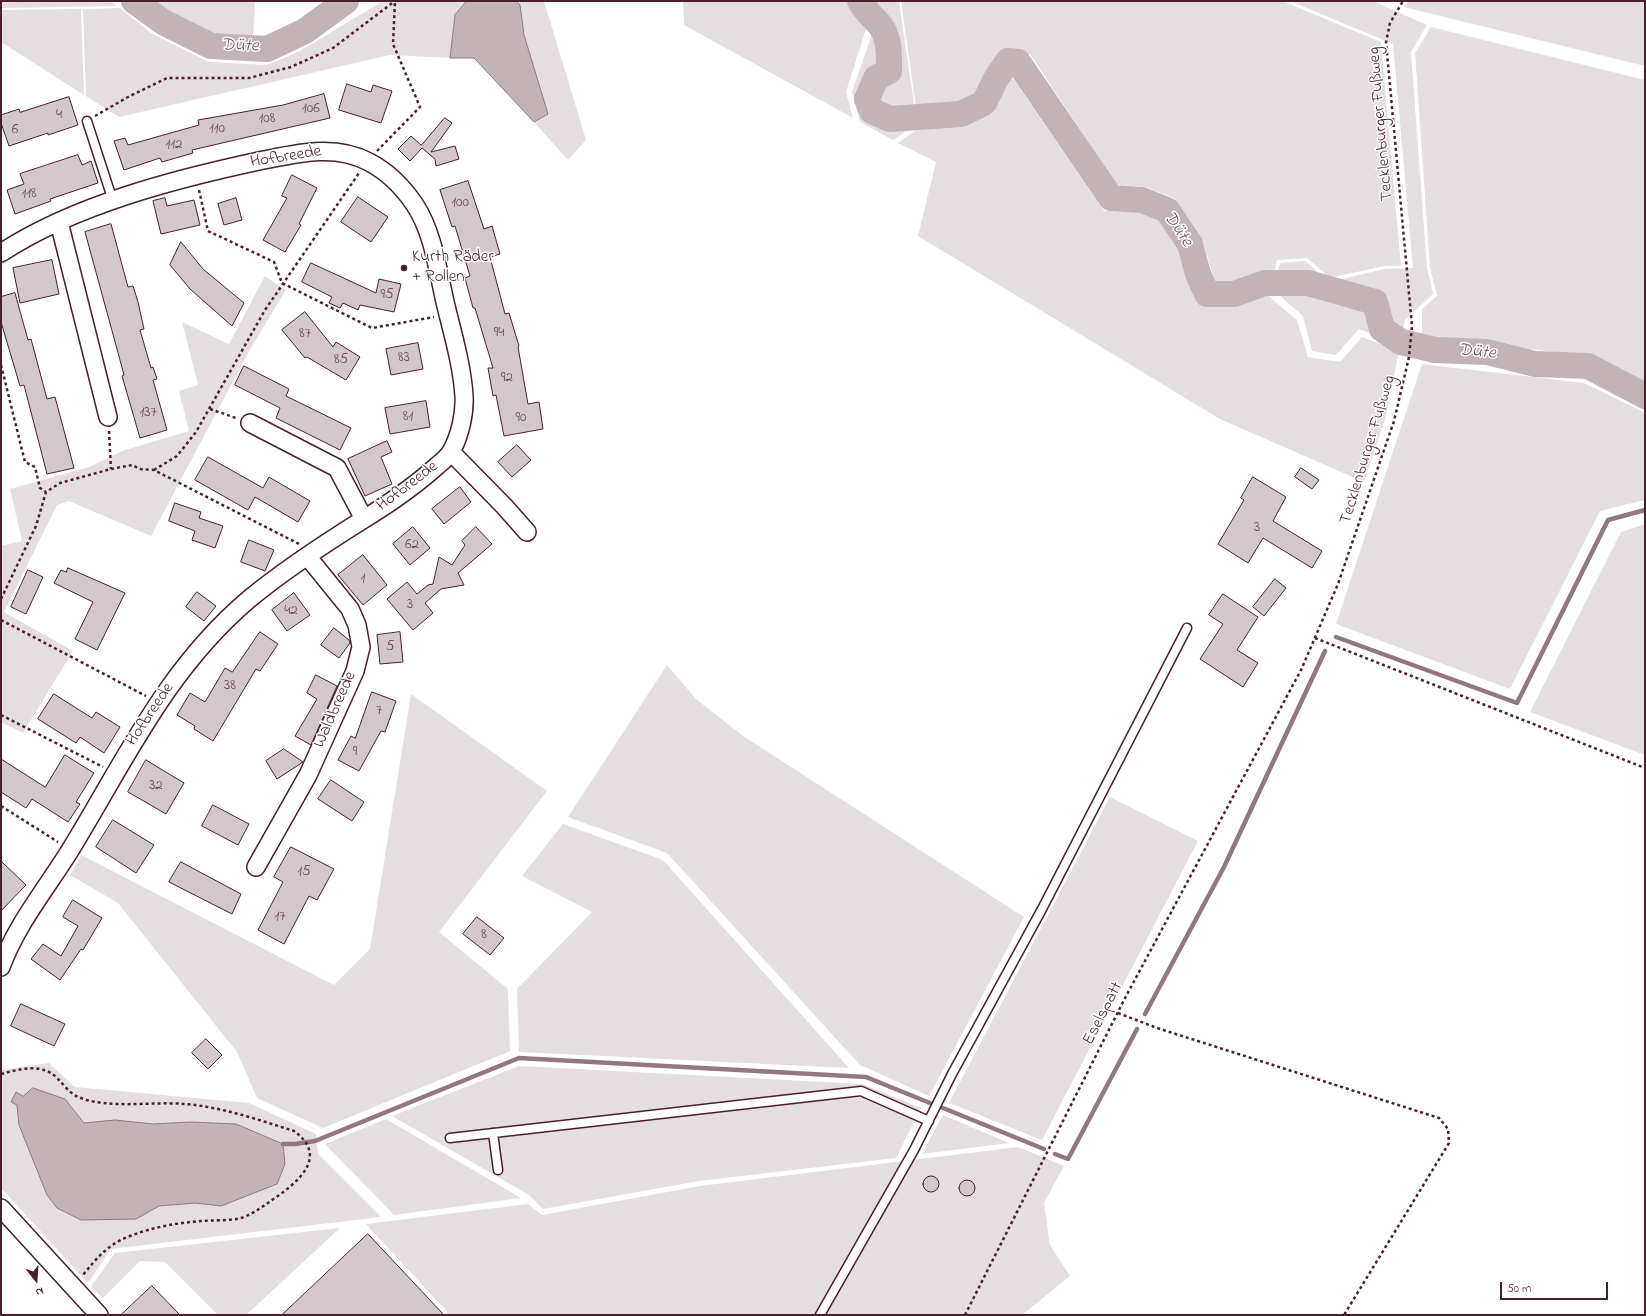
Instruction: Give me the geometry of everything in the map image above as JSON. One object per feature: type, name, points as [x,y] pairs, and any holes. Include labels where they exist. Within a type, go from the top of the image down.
[{"type":"street","name":"Hofbreede","points":[[1,967],[4,944],[70,850],[114,773],[158,702],[200,646],[248,600],[307,556],[396,500],[426,477],[452,453],[461,427],[465,398],[459,360],[430,238],[416,207],[395,179],[367,161],[338,152],[307,151],[196,174],[113,201],[59,222],[4,247]]},
{"type":"street","points":[[59,222],[108,417]]},
{"type":"street","name":"Hofbreede","points":[[250,423],[337,468],[364,519]]},
{"type":"street","name":"Hofbreede","points":[[452,453],[504,506],[527,532]]},
{"type":"street","name":"Waldbreede","points":[[256,867],[308,775],[355,671],[361,647],[357,625],[350,609],[307,556]]},
{"type":"street","points":[[1,1208],[99,1315]]},
{"type":"lane","points":[[88,121],[113,201]]},
{"type":"lane","points":[[820,1315],[914,1150],[952,1074],[1052,888],[1187,628]]},
{"type":"lane","points":[[450,1138],[861,1091],[929,1121]]},
{"type":"lane","points":[[493,1133],[498,1170]]},
{"type":"path","points":[[88,121],[128,97],[167,78],[249,78],[291,67],[333,48],[396,1]]},
{"type":"path","name":"Tecklenburger Fußweg","points":[[1271,726],[1302,670],[1338,584],[1394,421],[1409,357],[1412,326],[1386,42],[1390,23],[1403,1]]},
{"type":"path","points":[[196,174],[208,231],[274,262],[282,283],[372,328],[448,315]]},
{"type":"path","points":[[154,470],[177,456],[210,409],[229,373],[282,283]]},
{"type":"path","points":[[1,365],[25,462],[35,467],[40,488],[46,492]]},
{"type":"path","points":[[210,409],[250,423]]},
{"type":"path","points":[[108,417],[111,469]]},
{"type":"path","points":[[1,599],[36,526],[46,492],[60,483],[111,469],[132,465],[140,469],[154,470],[301,545],[307,556]]},
{"type":"path","points":[[1,620],[158,702]]},
{"type":"path","points":[[1315,638],[1645,768]]},
{"type":"path","points":[[1,715],[114,773]]},
{"type":"path","name":"Eselspatt","points":[[965,1315],[1118,1012],[1271,726]]},
{"type":"path","points":[[1,806],[70,850]]},
{"type":"path","points":[[1118,1012],[1157,1028],[1438,1118],[1448,1129],[1449,1143],[1344,1315]]},
{"type":"path","points":[[1,1074],[31,1067],[41,1068],[56,1076],[75,1095],[102,1103],[184,1104],[211,1107],[294,1131],[304,1138],[309,1148],[309,1166],[298,1181],[255,1212],[240,1218],[185,1222],[153,1228],[130,1236],[112,1244],[100,1253],[73,1288]]},
{"type":"shaded area","points":[[1,1],[111,1],[117,6],[1,8]]},
{"type":"shaded area","points":[[155,1],[255,1],[253,38],[216,35],[171,13]]},
{"type":"shaded area","points":[[383,1],[467,1],[455,15],[450,58],[390,55],[119,117],[86,96],[83,9],[120,8],[151,33],[209,62],[267,65],[298,52]]},
{"type":"shaded area","points":[[467,1],[516,1],[520,5],[524,35],[548,114],[534,122],[474,58],[450,58],[455,15]]},
{"type":"shaded area","points":[[516,1],[544,1],[586,140],[568,160],[534,122],[548,114],[524,35],[520,5]]},
{"type":"shaded area","points":[[683,1],[846,1],[866,29],[846,92],[853,118],[684,25]]},
{"type":"shaded area","points":[[852,1],[899,1],[917,124],[893,140],[860,122],[852,92],[874,28]]},
{"type":"shaded area","points":[[901,1],[1282,1],[1381,42],[1401,266],[1384,266],[1330,278],[1307,258],[1277,260],[1274,274],[1234,288],[1215,282],[1204,245],[1174,198],[1146,187],[1117,185],[1030,54],[999,53],[974,99],[957,107],[916,108]]},
{"type":"shaded area","points":[[1290,1],[1373,1],[1427,25],[1411,52],[1427,268],[1433,294],[1405,320],[1400,344],[1359,329],[1336,355],[1312,351],[1303,316],[1272,289],[1280,263],[1305,261],[1330,282],[1384,269],[1413,268],[1393,44]]},
{"type":"shaded area","points":[[1409,1],[1645,1],[1645,66],[1404,7]]},
{"type":"shaded area","points":[[81,9],[84,95],[1,42],[1,10]]},
{"type":"shaded area","points":[[1431,27],[1645,80],[1645,384],[1590,356],[1422,337],[1422,309],[1437,296],[1430,268],[1415,53]]},
{"type":"shaded area","points":[[1012,77],[1104,211],[1139,211],[1161,221],[1180,249],[1187,276],[1198,303],[1236,305],[1266,294],[1297,320],[1308,357],[1340,362],[1362,337],[1399,351],[1386,416],[1364,482],[1220,419],[918,236],[936,162],[898,143],[920,127],[963,127],[993,113]]},
{"type":"shaded area","points":[[265,276],[286,290],[249,351],[151,536],[69,501],[57,505],[4,612],[73,651],[23,733],[1,722],[1,546],[22,541],[10,489],[89,467],[122,451],[189,431],[179,391],[198,385],[182,322],[229,344]]},
{"type":"shaded area","points":[[1422,364],[1584,383],[1645,413],[1645,500],[1600,511],[1510,689],[1336,624]]},
{"type":"shaded area","points":[[1645,524],[1645,755],[1530,712],[1621,532]]},
{"type":"shaded area","points":[[667,665],[696,699],[743,736],[1024,917],[929,1096],[860,1065],[667,853],[568,817]]},
{"type":"shaded area","points":[[411,694],[547,791],[439,932],[508,989],[510,1051],[323,1128],[257,1098],[237,1052],[118,903],[70,875],[81,855],[334,985],[370,949]]},
{"type":"shaded area","points":[[1110,797],[1198,841],[1042,1140],[949,1103]]},
{"type":"shaded area","points":[[563,824],[663,860],[849,1068],[519,1052],[517,989],[592,912],[522,876]]},
{"type":"shaded area","points":[[49,1063],[75,1087],[249,1103],[316,1134],[318,1154],[381,1217],[111,1249],[88,1283],[1,1188],[1,1070]]},
{"type":"shaded area","points":[[519,1066],[863,1084],[921,1108],[896,1158],[699,1181],[543,1209],[529,1195],[392,1116]]},
{"type":"shaded area","points":[[33,1088],[65,1099],[84,1123],[115,1120],[153,1124],[190,1122],[236,1124],[283,1144],[285,1164],[277,1184],[221,1206],[195,1203],[159,1206],[136,1219],[81,1220],[57,1208],[47,1195],[19,1125],[17,1105],[11,1102],[16,1092],[23,1096]]},
{"type":"shaded area","points":[[943,1115],[1009,1143],[922,1154]]},
{"type":"shaded area","points":[[386,1119],[521,1198],[394,1215],[325,1144]]},
{"type":"shaded area","points":[[1018,1147],[1064,1166],[1044,1203],[1050,1245],[1070,1276],[1022,1315],[450,1315],[366,1224],[528,1204],[542,1215],[700,1186]]},
{"type":"shaded area","points":[[340,1228],[246,1315],[218,1315],[165,1262],[140,1261],[103,1298],[91,1287],[115,1253]]},
{"type":"building","points":[[347,84],[371,92],[373,85],[392,91],[381,123],[339,110]]},
{"type":"building","points":[[324,94],[330,118],[192,150],[193,153],[162,162],[160,158],[124,170],[114,141],[125,138],[128,145],[199,125],[198,120],[283,105]]},
{"type":"building","points":[[69,97],[78,125],[9,146],[1,123],[1,115],[19,109],[20,112]]},
{"type":"building","points":[[445,118],[452,123],[431,152],[455,146],[459,159],[436,166],[435,159],[422,148],[410,161],[398,149],[411,136],[421,145]]},
{"type":"building","points":[[78,155],[82,165],[91,161],[98,183],[50,199],[51,201],[15,214],[7,190],[24,184],[20,174]]},
{"type":"building","points":[[292,175],[317,188],[299,224],[301,225],[285,252],[263,240],[287,198],[282,196]]},
{"type":"building","points":[[468,181],[484,229],[492,226],[500,254],[490,257],[505,314],[509,313],[519,346],[528,404],[539,402],[543,429],[504,436],[496,395],[493,396],[488,368],[493,368],[475,308],[473,308],[465,278],[470,276],[455,226],[452,227],[440,190]]},
{"type":"building","points":[[358,197],[388,217],[371,242],[341,222]]},
{"type":"building","points":[[165,198],[167,206],[194,200],[200,225],[161,234],[153,201]]},
{"type":"building","points":[[236,198],[242,220],[224,225],[218,204]]},
{"type":"building","points":[[111,224],[128,287],[133,286],[138,302],[144,329],[140,330],[151,368],[153,367],[157,379],[153,380],[167,430],[140,438],[122,376],[124,375],[85,232]]},
{"type":"building","points":[[181,242],[203,269],[244,303],[232,326],[190,289],[170,265]]},
{"type":"building","points":[[52,260],[59,294],[20,303],[13,268]]},
{"type":"building","points":[[311,263],[376,293],[379,279],[401,284],[394,312],[360,305],[358,310],[343,303],[340,308],[329,303],[332,297],[302,282]]},
{"type":"building","points":[[15,293],[28,340],[31,339],[47,399],[55,397],[74,468],[47,474],[24,385],[20,386],[1,322],[1,297]]},
{"type":"building","points":[[305,312],[333,347],[336,342],[360,357],[346,380],[307,357],[305,358],[282,330]]},
{"type":"building","points":[[418,343],[423,369],[391,375],[386,349]]},
{"type":"building","points":[[244,366],[289,389],[286,396],[351,428],[340,450],[276,418],[280,408],[235,385]]},
{"type":"building","points":[[426,401],[430,427],[390,434],[385,408]]},
{"type":"building","points":[[387,441],[392,452],[381,457],[392,484],[365,496],[348,459]]},
{"type":"building","points":[[517,445],[531,460],[512,477],[498,462]]},
{"type":"building","points":[[208,457],[263,488],[269,477],[310,501],[298,522],[255,497],[248,510],[195,480]]},
{"type":"building","points":[[1301,468],[1319,480],[1312,489],[1295,477]]},
{"type":"building","points":[[1253,477],[1286,497],[1273,521],[1322,551],[1312,568],[1263,538],[1248,563],[1218,544],[1244,500],[1241,498]]},
{"type":"building","points":[[460,487],[471,502],[444,524],[432,509]]},
{"type":"building","points":[[175,503],[201,512],[199,518],[223,526],[215,548],[192,540],[195,531],[169,521]]},
{"type":"building","points":[[413,527],[430,548],[410,565],[393,544]]},
{"type":"building","points":[[476,527],[492,544],[458,573],[464,585],[441,589],[425,603],[433,613],[413,630],[387,599],[407,582],[417,594],[428,585],[433,584],[439,557],[452,565],[465,545],[462,541]]},
{"type":"building","points":[[249,540],[274,550],[265,571],[241,562]]},
{"type":"building","points":[[363,555],[387,585],[363,605],[338,575]]},
{"type":"building","points":[[68,568],[125,593],[97,650],[75,639],[93,602],[54,583],[61,570],[66,572]]},
{"type":"building","points":[[28,570],[43,577],[26,614],[11,607]]},
{"type":"building","points":[[1275,579],[1286,588],[1264,616],[1253,607]]},
{"type":"building","points":[[197,592],[216,606],[204,621],[186,607]]},
{"type":"building","points":[[294,593],[310,615],[287,631],[272,610]]},
{"type":"building","points":[[1223,594],[1258,617],[1237,650],[1258,663],[1243,687],[1200,659],[1223,624],[1209,615]]},
{"type":"building","points":[[334,628],[349,640],[350,643],[339,658],[321,645]]},
{"type":"building","points":[[260,632],[278,644],[260,671],[256,669],[213,741],[194,729],[195,726],[177,715],[190,693],[205,702],[225,668],[232,672]]},
{"type":"building","points":[[400,632],[403,662],[380,664],[377,635]]},
{"type":"building","points":[[316,675],[337,686],[311,745],[295,736],[317,699],[307,693]]},
{"type":"building","points":[[372,692],[396,701],[385,732],[381,731],[359,771],[338,760],[351,736],[355,738]]},
{"type":"building","points":[[54,694],[92,718],[96,712],[120,727],[104,753],[80,737],[76,743],[38,719]]},
{"type":"building","points":[[284,749],[303,762],[277,779],[266,761]]},
{"type":"building","points":[[65,755],[94,773],[76,802],[80,804],[68,822],[32,799],[26,808],[1,792],[1,759],[45,787]]},
{"type":"building","points":[[146,760],[184,783],[166,814],[128,792]]},
{"type":"building","points":[[331,780],[364,802],[352,821],[318,799]]},
{"type":"building","points":[[213,805],[249,824],[238,845],[202,826]]},
{"type":"building","points":[[113,820],[154,845],[136,873],[96,847]]},
{"type":"building","points":[[291,847],[334,869],[317,900],[309,896],[284,944],[258,930],[283,882],[274,877]]},
{"type":"building","points":[[1,861],[26,885],[1,911]]},
{"type":"building","points":[[181,862],[241,894],[232,914],[169,882]]},
{"type":"building","points":[[73,900],[102,918],[83,950],[81,949],[60,980],[31,959],[43,944],[61,956],[78,926],[63,917]]},
{"type":"building","points":[[477,917],[504,938],[490,955],[463,934]]},
{"type":"building","points":[[21,1004],[65,1024],[54,1046],[11,1026]]},
{"type":"building","points":[[206,1039],[222,1055],[208,1069],[192,1053]]},
{"type":"building","points":[[931,1176],[938,1181],[939,1184],[934,1191],[931,1192],[924,1187],[923,1184],[928,1177]]},
{"type":"building","points":[[967,1180],[974,1185],[975,1188],[970,1195],[967,1196],[960,1191],[959,1188],[964,1181]]},
{"type":"building","points":[[368,1234],[444,1315],[282,1315]]},
{"type":"building","points":[[152,1286],[180,1315],[121,1315]]},
{"type":"waterway","name":"Düte","points":[[134,1],[163,22],[211,46],[267,49],[305,31],[346,1]]},
{"type":"waterway","name":"Düte","points":[[860,1],[880,25],[886,35],[888,47],[889,71],[876,78],[867,99],[872,111],[890,119],[961,114],[984,103],[997,77],[1008,61],[1018,62],[1111,198],[1142,200],[1167,210],[1190,244],[1198,274],[1207,294],[1234,294],[1265,283],[1308,283],[1375,302],[1382,329],[1401,342],[1435,350],[1487,352],[1535,364],[1588,366],[1645,396]]},
{"type":"waterway","points":[[1336,637],[1517,703],[1608,520],[1645,510]]},
{"type":"waterway","points":[[1145,1014],[1224,867],[1325,651]]},
{"type":"waterway","points":[[1055,1154],[1068,1159],[1137,1029]]},
{"type":"waterway","points":[[283,1144],[315,1141],[519,1058],[866,1077],[930,1103]]},
{"type":"waterway","points":[[943,1108],[1044,1149]]},
{"type":"place","name":"Kurth Räder + Rollen","points":[[404,268]]}]
